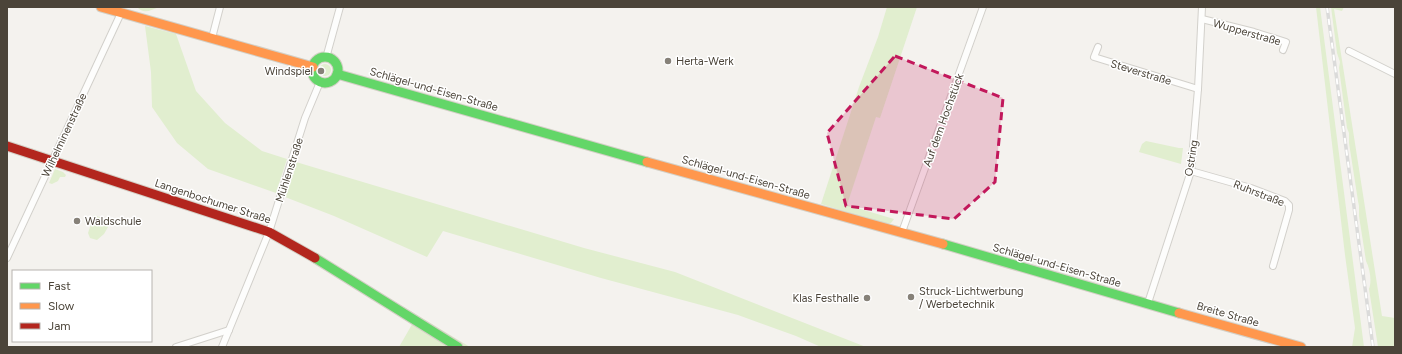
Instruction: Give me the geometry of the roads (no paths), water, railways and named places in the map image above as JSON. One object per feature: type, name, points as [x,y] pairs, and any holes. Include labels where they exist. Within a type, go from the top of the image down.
[{"type":"street","points":[[101,7],[313,67]]},
{"type":"street","points":[[212,38],[220,7]]},
{"type":"street","points":[[326,58],[340,7]]},
{"type":"street","name":"Auf dem Hochstück","points":[[902,232],[983,7]]},
{"type":"street","name":"Ostring","points":[[1148,303],[1191,171],[1198,89],[1202,7]]},
{"type":"street","name":"Wilhelminenstraße","points":[[7,258],[121,13]]},
{"type":"street","name":"Wupperstraße","points":[[1202,19],[1286,42],[1284,50]]},
{"type":"street","name":"Steverstraße","points":[[1098,47],[1094,57],[1198,89]]},
{"type":"street","points":[[1349,51],[1395,74]]},
{"type":"street","points":[[326,58],[331,59],[335,63],[337,67],[337,74],[336,77],[330,82],[326,83],[320,82],[314,76],[313,67],[317,60],[326,58]]},
{"type":"street","name":"Schlägel-und-Eisen-Straße","points":[[337,74],[770,197],[902,232],[1148,303]]},
{"type":"street","name":"Mühlenstraße","points":[[222,347],[269,232],[305,118],[320,82]]},
{"type":"street","name":"Langenbochumer Straße","points":[[7,146],[269,232],[293,245],[458,347]]},
{"type":"street","name":"Ruhrstraße","points":[[1191,171],[1251,188],[1285,201],[1289,205],[1289,210],[1273,266]]},
{"type":"street","name":"Breite Straße","points":[[1148,303],[1289,345],[1301,347]]},
{"type":"street","points":[[176,347],[229,330]]},
{"type":"railway","points":[[1327,7],[1373,347]]},
{"type":"place","name":"Herta-Werk","points":[[668,61]]},
{"type":"place","name":"Windspiel","points":[[321,71]]},
{"type":"place","name":"Waldschule","points":[[77,221]]},
{"type":"place","name":"Struck-Lichtwerbung / Werbetechnik","points":[[911,297]]},
{"type":"place","name":"Klas Festhalle","points":[[867,298]]}]
